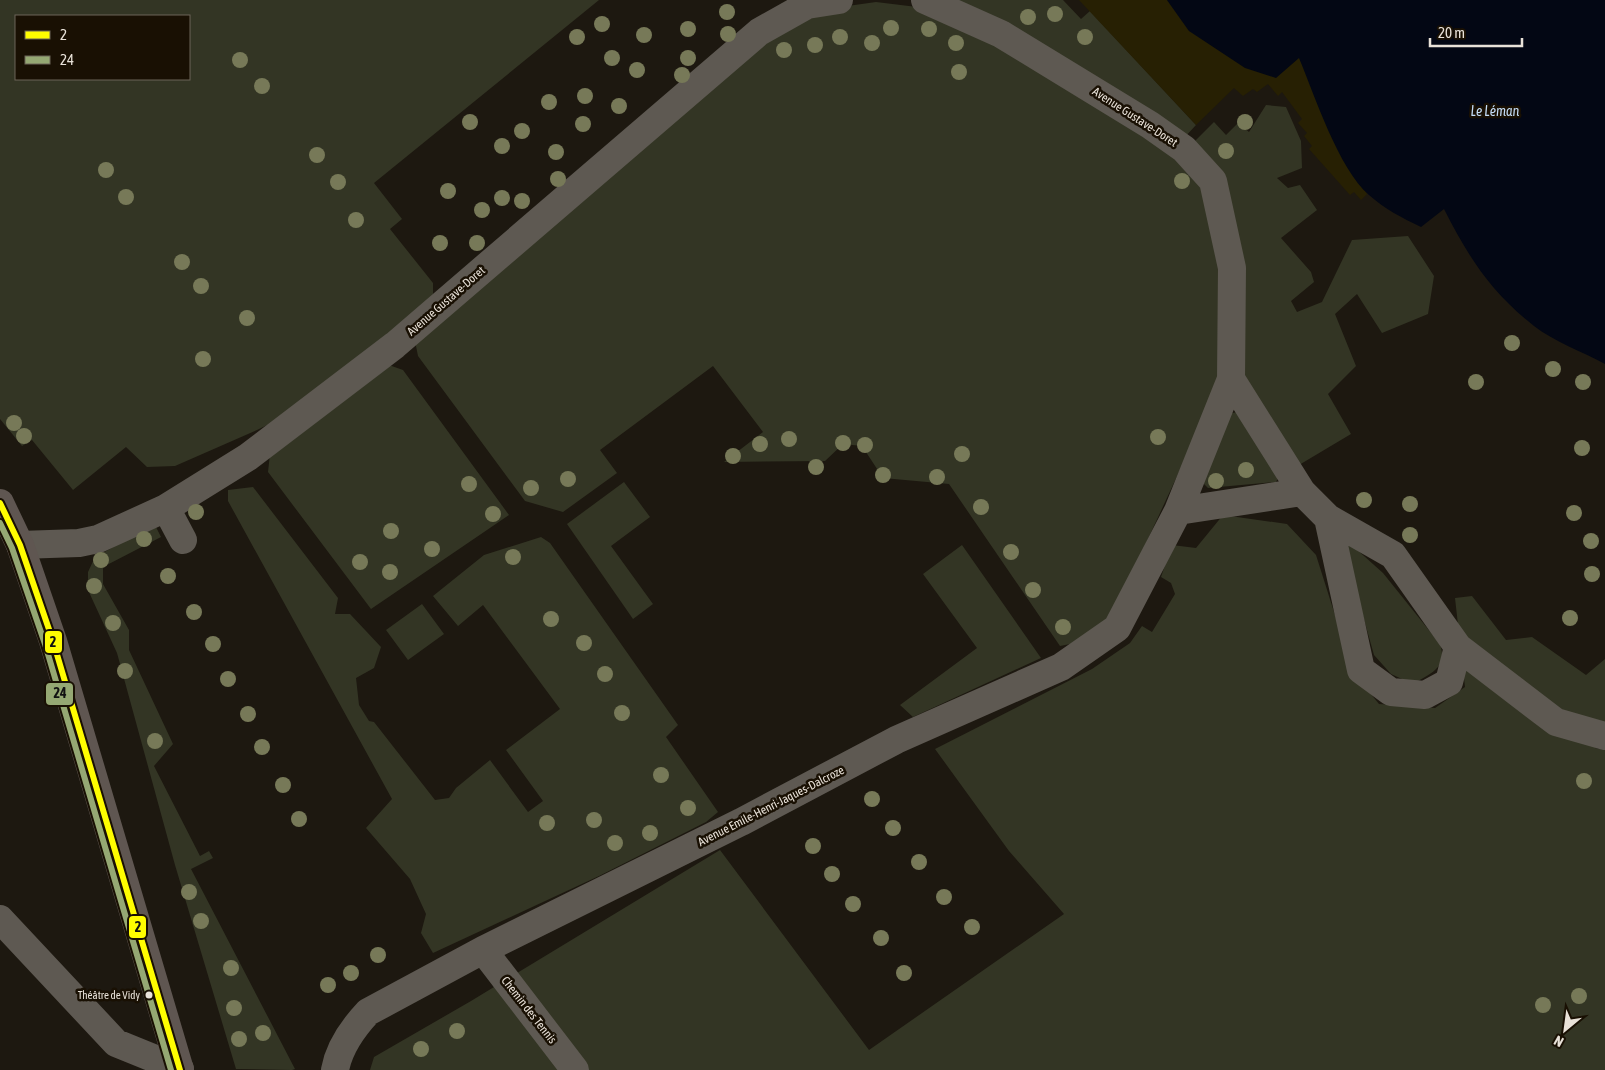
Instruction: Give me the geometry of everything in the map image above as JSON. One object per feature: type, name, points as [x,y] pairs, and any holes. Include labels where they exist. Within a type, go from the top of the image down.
[{"type":"main road","points":[[0,503],[20,545],[53,642],[180,1070]]},
{"type":"street","name":"Avenue Gustave-Doret","points":[[20,545],[79,543],[98,539],[166,508],[248,457],[396,344],[759,32],[806,5],[839,0]]},
{"type":"street","name":"Avenue Gustave-Doret","points":[[925,0],[1001,34],[1150,125],[1184,149],[1213,181],[1232,268],[1232,379]]},
{"type":"street","points":[[1232,379],[1302,492],[1328,518],[1393,554],[1458,647],[1556,722],[1605,736]]},
{"type":"street","name":"Avenue Emile-Henri-Jaques-Dalcroze","points":[[335,1070],[337,1061],[354,1026],[368,1012],[482,950],[741,822],[896,740],[1061,667],[1117,628],[1178,512],[1232,379]]},
{"type":"street","points":[[1178,512],[1302,492]]},
{"type":"street","points":[[166,508],[183,540]]},
{"type":"street","points":[[1328,518],[1361,670],[1391,692],[1425,695],[1449,682],[1458,647]]},
{"type":"street","points":[[0,919],[116,1043],[180,1070]]},
{"type":"street","name":"Chemin des Tennis","points":[[482,950],[575,1070]]},
{"type":"green space","points":[[0,0],[599,0],[374,183],[402,219],[390,229],[433,283],[433,294],[426,303],[298,410],[175,466],[147,467],[126,447],[73,490],[32,440],[22,446],[0,419]]},
{"type":"green space","points":[[950,0],[1063,0],[1081,19],[1090,11],[1196,125],[1184,138]]},
{"type":"green space","points":[[876,2],[917,7],[1192,144],[1214,122],[1226,135],[1238,123],[1249,132],[1266,105],[1286,107],[1301,141],[1302,168],[1277,178],[1288,188],[1300,185],[1317,210],[1281,238],[1311,272],[1314,282],[1291,301],[1297,312],[1322,302],[1352,240],[1408,236],[1434,276],[1428,314],[1382,333],[1357,294],[1335,314],[1356,366],[1328,394],[1351,434],[1299,465],[1245,378],[1191,446],[1109,623],[1085,641],[1060,646],[949,484],[883,478],[862,446],[843,444],[825,461],[724,462],[763,432],[713,366],[600,450],[617,473],[563,512],[525,501],[418,356],[415,341],[767,39],[812,11]]},
{"type":"green space","points":[[386,364],[403,370],[509,515],[371,609],[268,472],[270,454]]},
{"type":"green space","points":[[1237,412],[1280,474],[1276,482],[1208,488],[1202,482],[1224,415]]},
{"type":"green space","points":[[624,482],[650,517],[611,546],[653,604],[633,619],[567,524]]},
{"type":"green space","points":[[253,487],[338,598],[335,614],[350,614],[381,647],[374,668],[356,678],[359,705],[369,721],[374,722],[435,800],[449,798],[456,788],[490,760],[528,812],[543,801],[506,750],[560,709],[483,605],[458,626],[433,596],[484,555],[541,537],[550,543],[678,725],[666,737],[718,812],[706,822],[599,876],[433,953],[421,933],[426,914],[410,879],[366,828],[392,799],[228,501],[228,490]]},
{"type":"green space","points":[[1223,515],[1287,524],[1316,555],[1353,672],[1379,704],[1435,708],[1465,687],[1455,598],[1472,596],[1506,640],[1532,637],[1586,675],[1605,659],[1605,732],[1595,748],[1605,750],[1605,1070],[370,1070],[374,1057],[471,1001],[720,850],[869,1050],[1064,914],[1009,851],[935,749],[1092,669],[1130,643],[1142,626],[1152,632],[1175,594],[1171,583],[1161,577],[1172,545],[1196,548]]},
{"type":"green space","points":[[155,525],[161,537],[103,567],[103,584],[129,630],[129,650],[173,744],[154,766],[200,856],[209,851],[213,858],[191,869],[295,1069],[292,1070],[236,1069],[175,865],[117,653],[88,590],[88,572],[95,557]]},
{"type":"green space","points":[[1345,539],[1383,573],[1440,644],[1442,659],[1440,664],[1432,673],[1413,684],[1391,674],[1374,655],[1358,598]]},
{"type":"green space","points":[[962,545],[1041,658],[913,717],[900,705],[977,648],[923,574]]},
{"type":"green space","points":[[422,604],[444,634],[408,660],[386,630]]},
{"type":"sand","points":[[1079,0],[1167,0],[1189,31],[1299,57],[1354,175],[1367,194],[1361,200],[1354,192],[1350,195],[1309,149],[1312,146],[1304,136],[1307,133],[1298,123],[1302,119],[1282,92],[1278,96],[1268,84],[1257,92],[1253,89],[1243,96],[1234,88],[1196,125]]},
{"type":"water","name":"Le Léman","points":[[1167,0],[1605,0],[1605,364],[1534,326],[1505,300],[1482,273],[1462,243],[1444,209],[1421,227],[1381,205],[1369,195],[1347,168],[1337,150],[1299,58],[1276,78],[1245,68],[1189,31]]},
{"type":"transit line","name":"2","points":[[0,503],[20,545],[53,641],[180,1070]]},
{"type":"transit line","name":"24","points":[[0,523],[12,548],[45,644],[171,1070]]},
{"type":"place","name":"Théâtre de Vidy","points":[[149,995]]}]
